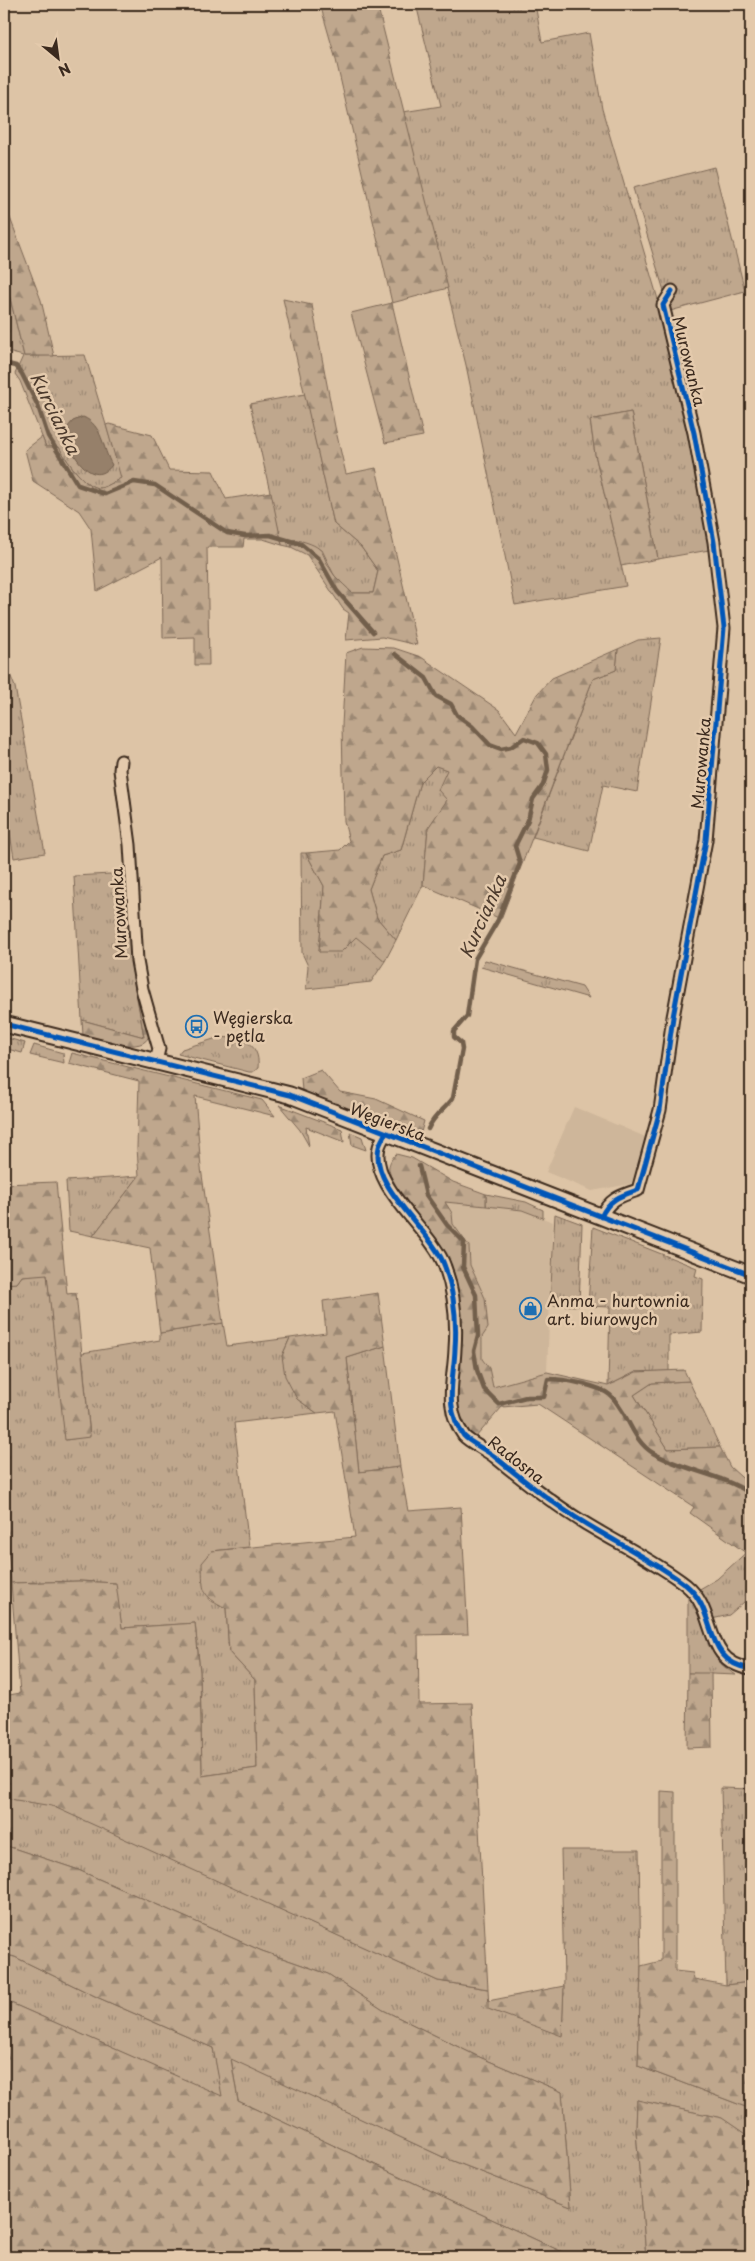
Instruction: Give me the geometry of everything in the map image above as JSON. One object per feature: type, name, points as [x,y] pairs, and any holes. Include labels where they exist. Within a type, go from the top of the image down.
[{"type":"main road","name":"Węgierska","points":[[4,1024],[290,1095],[385,1134],[751,1275]]},
{"type":"street","name":"Murowanka","points":[[601,1217],[606,1206],[614,1198],[638,1190],[658,1117],[673,1017],[706,840],[724,628],[714,542],[694,432],[663,305],[672,291]]},
{"type":"street","name":"Murowanka","points":[[121,761],[120,770],[132,872],[136,961],[159,1048],[156,1061]]},
{"type":"street","name":"Radosna","points":[[385,1134],[379,1148],[380,1168],[399,1201],[433,1242],[450,1280],[455,1334],[450,1399],[465,1438],[492,1455],[557,1506],[687,1586],[704,1608],[722,1656],[733,1665],[751,1669]]},
{"type":"shaded area","points":[[83,417],[95,425],[112,465],[104,472],[96,474],[89,471],[75,457],[70,447],[65,430],[73,421]]},
{"type":"shaded area","points":[[574,1107],[648,1138],[637,1174],[630,1184],[592,1191],[546,1172]]},
{"type":"shaded area","points":[[445,1201],[522,1210],[553,1222],[547,1372],[493,1387],[489,1368],[482,1359],[485,1298],[470,1265],[469,1246],[453,1224],[452,1213]]},
{"type":"green space","points":[[320,4],[377,4],[448,288],[392,303],[336,60]]},
{"type":"green space","points":[[416,4],[535,4],[542,42],[589,33],[602,109],[657,296],[693,447],[709,550],[658,559],[631,412],[590,420],[595,454],[626,586],[515,605],[466,365],[403,112],[441,106]]},
{"type":"green space","points":[[714,167],[745,291],[670,311],[633,188]]},
{"type":"green space","points":[[4,202],[41,300],[54,356],[24,356],[10,298],[4,282]]},
{"type":"green space","points":[[4,282],[10,298],[24,356],[85,355],[122,478],[100,488],[94,487],[88,484],[76,472],[59,447],[46,447],[20,381],[15,374],[23,356],[4,351]]},
{"type":"green space","points":[[283,299],[312,305],[335,427],[346,474],[376,468],[417,645],[382,637],[346,640],[349,613],[343,609],[307,555],[291,547],[294,539],[314,545],[322,552],[335,576],[352,593],[373,593],[378,571],[361,547],[334,524]]},
{"type":"green space","points":[[392,303],[423,436],[385,443],[351,313]]},
{"type":"green space","points":[[305,394],[334,524],[361,547],[378,571],[373,593],[352,593],[334,575],[322,550],[294,539],[291,547],[282,545],[250,404]]},
{"type":"green space","points":[[631,412],[658,559],[621,566],[595,454],[590,420]]},
{"type":"green space","points":[[109,424],[152,435],[169,470],[213,471],[226,499],[271,492],[282,545],[263,539],[244,539],[243,547],[207,547],[209,665],[195,665],[195,637],[163,638],[162,557],[97,591],[91,529],[79,511],[33,481],[25,450],[42,437],[46,447],[59,447],[76,472],[88,484],[100,488],[121,478],[106,425]]},
{"type":"green space","points":[[661,638],[637,792],[603,785],[589,851],[533,837],[593,679],[616,670],[618,649],[638,640]]},
{"type":"green space","points":[[363,647],[394,648],[421,657],[499,710],[516,733],[537,694],[552,678],[618,649],[616,670],[593,679],[501,919],[423,885],[428,828],[447,800],[438,790],[447,770],[436,766],[420,782],[401,850],[382,856],[369,889],[377,918],[396,940],[385,961],[356,937],[341,952],[319,952],[324,886],[306,853],[340,850],[349,841],[344,821],[342,725],[346,653]]},
{"type":"green space","points":[[4,659],[15,687],[45,853],[14,858],[4,797]]},
{"type":"green space","points":[[436,766],[448,769],[448,800],[428,828],[423,885],[396,940],[377,918],[369,889],[382,856],[401,850],[420,782]]},
{"type":"green space","points":[[301,853],[306,853],[324,886],[319,952],[356,936],[385,961],[371,982],[306,989],[308,966],[302,953]]},
{"type":"green space","points":[[129,873],[131,965],[144,1037],[82,1020],[74,876]]},
{"type":"green space","points":[[485,960],[582,987],[589,998],[481,967]]},
{"type":"green space","points":[[136,990],[148,1022],[149,1034],[145,1041],[137,1045],[126,1045],[83,1035],[82,1020],[144,1037]]},
{"type":"green space","points":[[4,1037],[25,1043],[22,1053],[4,1048]]},
{"type":"green space","points":[[217,1038],[233,1038],[247,1042],[256,1052],[258,1068],[253,1072],[249,1072],[178,1054],[182,1049]]},
{"type":"green space","points":[[34,1045],[63,1053],[64,1063],[30,1055]]},
{"type":"green space","points":[[72,1053],[262,1100],[275,1116],[195,1096],[201,1168],[223,1323],[160,1333],[150,1248],[93,1236],[139,1176],[137,1148],[139,1081],[69,1063]]},
{"type":"green space","points":[[321,1070],[340,1092],[376,1099],[424,1121],[420,1136],[302,1091],[301,1078]]},
{"type":"green space","points":[[279,1105],[342,1129],[344,1142],[306,1127],[309,1146],[300,1130]]},
{"type":"green space","points":[[350,1132],[362,1137],[366,1150],[352,1145]]},
{"type":"green space","points":[[396,1154],[412,1158],[453,1182],[486,1194],[486,1206],[445,1202],[452,1213],[453,1224],[469,1246],[470,1265],[485,1298],[488,1328],[482,1337],[482,1359],[489,1368],[493,1387],[547,1372],[608,1386],[636,1372],[684,1370],[689,1381],[652,1383],[634,1395],[668,1449],[720,1447],[730,1467],[751,1486],[751,1548],[746,1553],[690,1513],[694,1507],[538,1404],[502,1407],[475,1438],[464,1424],[455,1392],[460,1307],[456,1279],[450,1262],[437,1239],[408,1205],[393,1182],[389,1168]]},
{"type":"green space","points":[[139,1176],[93,1236],[69,1231],[66,1181]]},
{"type":"green space","points":[[56,1182],[67,1294],[76,1293],[90,1437],[65,1440],[47,1274],[22,1276],[17,1283],[4,1284],[4,1184]]},
{"type":"green space","points":[[486,1194],[526,1202],[543,1210],[543,1218],[522,1210],[486,1206]]},
{"type":"green space","points":[[555,1214],[582,1224],[579,1306],[550,1305]]},
{"type":"green space","points":[[593,1227],[697,1268],[695,1276],[703,1279],[702,1332],[669,1335],[669,1371],[636,1372],[608,1386],[610,1307],[588,1306]]},
{"type":"green space","points":[[47,1273],[66,1440],[90,1436],[82,1353],[160,1340],[160,1333],[223,1323],[227,1346],[290,1338],[282,1356],[297,1399],[317,1413],[234,1423],[249,1547],[212,1551],[209,1600],[226,1608],[229,1652],[255,1680],[257,1768],[202,1776],[200,1672],[195,1623],[122,1628],[115,1583],[79,1581],[11,1583],[4,1497],[4,1284],[17,1283],[22,1276]]},
{"type":"green space","points":[[378,1293],[385,1346],[347,1358],[359,1472],[400,1467],[408,1511],[461,1507],[468,1634],[418,1635],[419,1704],[472,1703],[488,1989],[438,1981],[52,1806],[4,1798],[4,1696],[20,1693],[11,1583],[79,1581],[116,1583],[122,1628],[195,1623],[200,1672],[202,1776],[257,1768],[255,1680],[229,1652],[226,1608],[207,1595],[203,1586],[202,1563],[212,1551],[355,1537],[335,1411],[317,1413],[297,1399],[285,1376],[282,1356],[290,1338],[326,1333],[323,1301]]},
{"type":"green space","points":[[385,1346],[400,1467],[359,1472],[347,1358]]},
{"type":"green space","points":[[689,1381],[720,1447],[668,1449],[634,1395],[652,1383]]},
{"type":"green space","points":[[751,1548],[751,1596],[729,1615],[712,1619],[698,1590],[717,1579]]},
{"type":"green space","points":[[688,1594],[702,1614],[716,1658],[736,1675],[688,1673]]},
{"type":"green space","points":[[688,1673],[711,1673],[712,1747],[687,1748]]},
{"type":"green space","points":[[721,1788],[751,1789],[751,1982],[726,1985]]},
{"type":"green space","points":[[661,1791],[675,1792],[675,1971],[693,1973],[694,1979],[726,1985],[751,1982],[751,2109],[638,2066],[641,1966],[661,1961]]},
{"type":"green space","points":[[4,1798],[52,1805],[438,1981],[488,1989],[489,2009],[562,2035],[564,1980],[561,1850],[639,1850],[641,1973],[638,2066],[751,2109],[751,2138],[721,2118],[637,2100],[636,2130],[646,2257],[573,2257],[238,2101],[231,2058],[443,2157],[571,2207],[562,2092],[477,2056],[383,2010],[328,1974],[262,1951],[76,1869],[4,1845]]},
{"type":"green space","points":[[4,1845],[76,1869],[262,1951],[328,1974],[383,2010],[477,2056],[562,2092],[571,2207],[443,2157],[231,2059],[238,2101],[573,2257],[4,2257],[4,2000],[222,2096],[213,2048],[99,1998],[15,1957],[4,1954]]},
{"type":"green space","points":[[4,1955],[15,1957],[99,1998],[213,2048],[223,2097],[4,2000]]},
{"type":"green space","points":[[564,1986],[562,2036],[488,2009],[488,2001]]},
{"type":"green space","points":[[637,2100],[722,2118],[751,2138],[751,2257],[662,2257],[657,2255],[657,2257],[646,2257],[636,2130]]},
{"type":"waterway","name":"Kurcianka","points":[[4,363],[16,366],[22,374],[38,406],[48,436],[78,485],[105,494],[134,482],[155,485],[227,533],[245,536],[270,535],[301,544],[319,559],[337,591],[373,632]]},
{"type":"waterway","name":"Kurcianka","points":[[395,654],[426,678],[436,696],[451,704],[457,715],[472,726],[490,745],[501,749],[511,747],[524,738],[538,743],[546,754],[548,770],[543,785],[533,799],[528,820],[515,846],[520,863],[498,920],[475,959],[467,1016],[454,1031],[454,1037],[461,1043],[462,1049],[453,1098],[434,1119],[428,1129]]},
{"type":"waterway","name":"Kurcianka","points":[[419,1166],[426,1195],[447,1225],[464,1242],[463,1267],[476,1295],[478,1336],[474,1351],[477,1370],[484,1389],[499,1404],[526,1397],[544,1397],[548,1379],[571,1381],[597,1388],[605,1391],[614,1399],[639,1440],[653,1453],[677,1464],[740,1487],[751,1494]]},
{"type":"cycle path","points":[[601,1217],[611,1202],[638,1190],[660,1110],[673,1017],[706,840],[724,628],[714,542],[694,433],[663,305],[672,291]]},
{"type":"cycle path","points":[[4,1024],[290,1095],[751,1275]]},
{"type":"cycle path","points":[[385,1134],[379,1147],[378,1162],[383,1178],[392,1193],[438,1253],[448,1277],[453,1297],[456,1328],[451,1393],[452,1404],[454,1415],[464,1436],[571,1515],[649,1560],[686,1585],[696,1596],[703,1608],[717,1646],[724,1656],[735,1664],[751,1669]]},
{"type":"place","name":"Węgierska - pętla","points":[[197,1026]]},
{"type":"place","name":"Anma - hurtownia art. biurowych","points":[[531,1309]]}]
